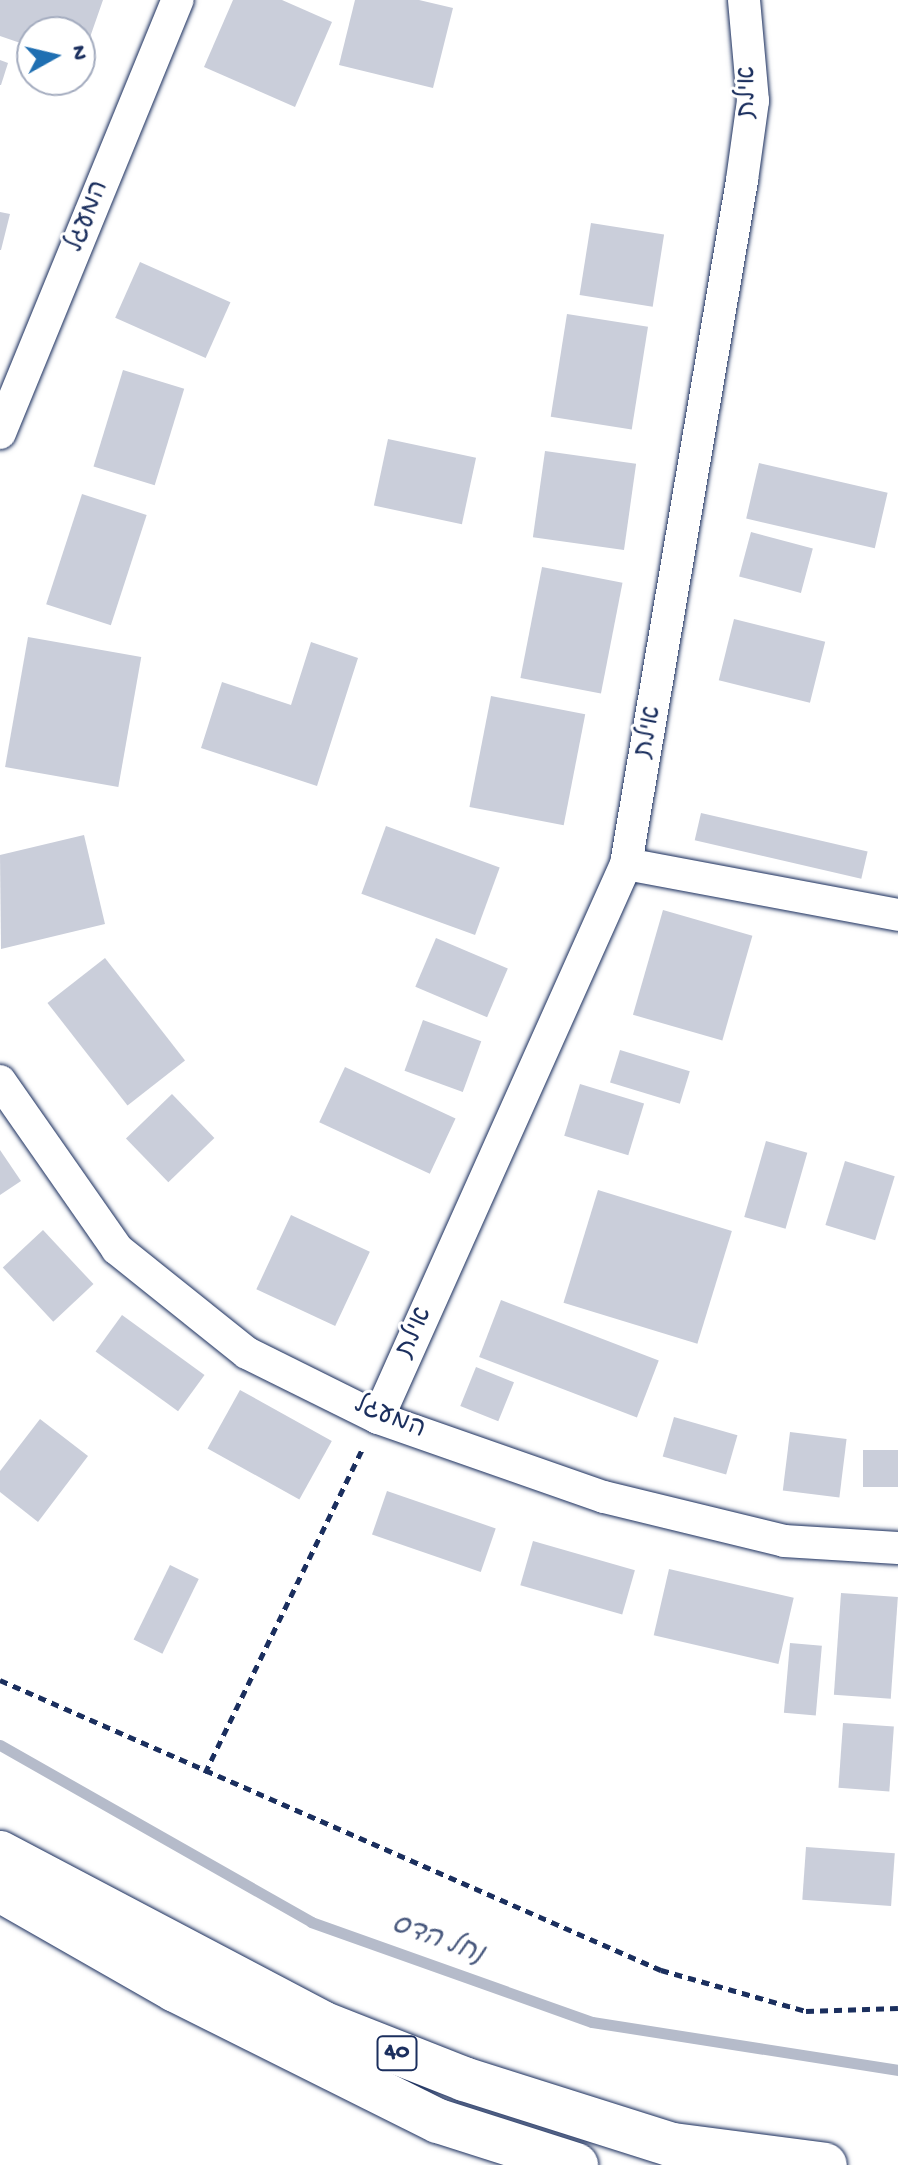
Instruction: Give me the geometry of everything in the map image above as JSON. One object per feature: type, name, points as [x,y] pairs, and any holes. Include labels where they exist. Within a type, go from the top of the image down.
[{"type":"highway","name":"40","points":[[0,1853],[322,2023],[464,2079],[672,2145],[825,2165]]},
{"type":"highway","name":"40","points":[[0,1890],[175,1990],[438,2121],[576,2165]]},
{"type":"street","name":"המעגל","points":[[0,433],[178,0]]},
{"type":"street","name":"אילת","points":[[378,1418],[626,864],[753,101],[744,0]]},
{"type":"street","points":[[626,864],[898,915]]},
{"type":"street","name":"המעגל","points":[[0,1081],[117,1249],[247,1353],[378,1418],[604,1497],[784,1541],[898,1548]]},
{"type":"path","points":[[205,1773],[378,1418]]},
{"type":"path","points":[[0,1680],[205,1773],[661,1970],[806,2011],[898,2008]]},
{"type":"building","points":[[0,0],[103,0],[96,20],[96,16],[16,16],[16,42],[0,36]]},
{"type":"building","points":[[233,0],[282,0],[332,22],[295,107],[204,67]]},
{"type":"building","points":[[355,0],[419,0],[453,8],[433,88],[339,65]]},
{"type":"building","points":[[0,60],[8,63],[1,85],[0,85]]},
{"type":"building","points":[[0,212],[10,214],[1,250],[0,250]]},
{"type":"building","points":[[591,223],[664,235],[653,307],[580,295]]},
{"type":"building","points":[[140,262],[230,302],[206,358],[115,318]]},
{"type":"building","points":[[567,314],[648,327],[632,430],[551,417]]},
{"type":"building","points":[[123,370],[184,389],[155,485],[93,467]]},
{"type":"building","points":[[388,439],[476,458],[462,524],[374,506]]},
{"type":"building","points":[[545,451],[636,464],[624,550],[533,537]]},
{"type":"building","points":[[759,463],[888,493],[875,548],[746,519]]},
{"type":"building","points":[[82,494],[147,515],[111,625],[46,604]]},
{"type":"building","points":[[751,532],[813,549],[801,593],[739,576]]},
{"type":"building","points":[[542,567],[622,583],[601,694],[520,678]]},
{"type":"building","points":[[734,619],[825,642],[810,703],[719,680]]},
{"type":"building","points":[[28,637],[141,657],[118,787],[5,767]]},
{"type":"building","points":[[311,642],[358,658],[317,786],[201,748],[222,682],[291,705]]},
{"type":"building","points":[[491,696],[585,714],[564,825],[469,807]]},
{"type":"building","points":[[701,813],[868,851],[861,879],[695,840]]},
{"type":"building","points":[[386,826],[500,867],[475,935],[361,894]]},
{"type":"building","points":[[84,835],[105,924],[1,949],[0,855]]},
{"type":"building","points":[[663,910],[752,936],[722,1040],[633,1015]]},
{"type":"building","points":[[436,938],[508,968],[487,1017],[415,987]]},
{"type":"building","points":[[105,958],[185,1060],[128,1105],[47,1003]]},
{"type":"building","points":[[423,1020],[481,1041],[463,1092],[405,1071]]},
{"type":"building","points":[[620,1050],[690,1071],[680,1104],[610,1083]]},
{"type":"building","points":[[345,1067],[456,1119],[430,1174],[319,1122]]},
{"type":"building","points":[[580,1084],[644,1104],[628,1155],[564,1136]]},
{"type":"building","points":[[172,1094],[214,1138],[168,1182],[126,1138]]},
{"type":"building","points":[[766,1141],[807,1153],[786,1229],[744,1217]]},
{"type":"building","points":[[0,1150],[21,1181],[0,1195]]},
{"type":"building","points":[[845,1161],[895,1176],[875,1240],[825,1225]]},
{"type":"building","points":[[598,1190],[732,1231],[697,1344],[564,1303]]},
{"type":"building","points":[[291,1215],[370,1252],[335,1326],[256,1289]]},
{"type":"building","points":[[43,1230],[93,1284],[53,1322],[3,1268]]},
{"type":"building","points":[[501,1300],[659,1361],[637,1418],[479,1357]]},
{"type":"building","points":[[122,1315],[205,1375],[178,1411],[96,1351]]},
{"type":"building","points":[[476,1367],[514,1382],[498,1421],[460,1406]]},
{"type":"building","points":[[240,1390],[332,1441],[299,1500],[208,1449]]},
{"type":"building","points":[[674,1417],[737,1435],[726,1475],[663,1456]]},
{"type":"building","points":[[40,1419],[88,1456],[38,1522],[0,1492],[0,1471]]},
{"type":"building","points":[[790,1432],[847,1439],[839,1498],[783,1491]]},
{"type":"building","points":[[863,1450],[898,1450],[898,1487],[863,1487]]},
{"type":"building","points":[[387,1491],[496,1528],[481,1572],[372,1534]]},
{"type":"building","points":[[533,1541],[635,1570],[622,1614],[520,1585]]},
{"type":"building","points":[[170,1565],[199,1579],[162,1654],[134,1640]]},
{"type":"building","points":[[669,1569],[794,1598],[778,1664],[654,1635]]},
{"type":"building","points":[[841,1593],[898,1597],[891,1699],[834,1695]]},
{"type":"building","points":[[790,1643],[822,1646],[816,1716],[784,1713]]},
{"type":"building","points":[[843,1723],[894,1727],[889,1791],[838,1788]]},
{"type":"building","points":[[806,1847],[895,1853],[891,1906],[802,1900]]},
{"type":"waterway","name":"נחל הדס","points":[[0,1745],[311,1922],[592,2022],[898,2070]]}]
